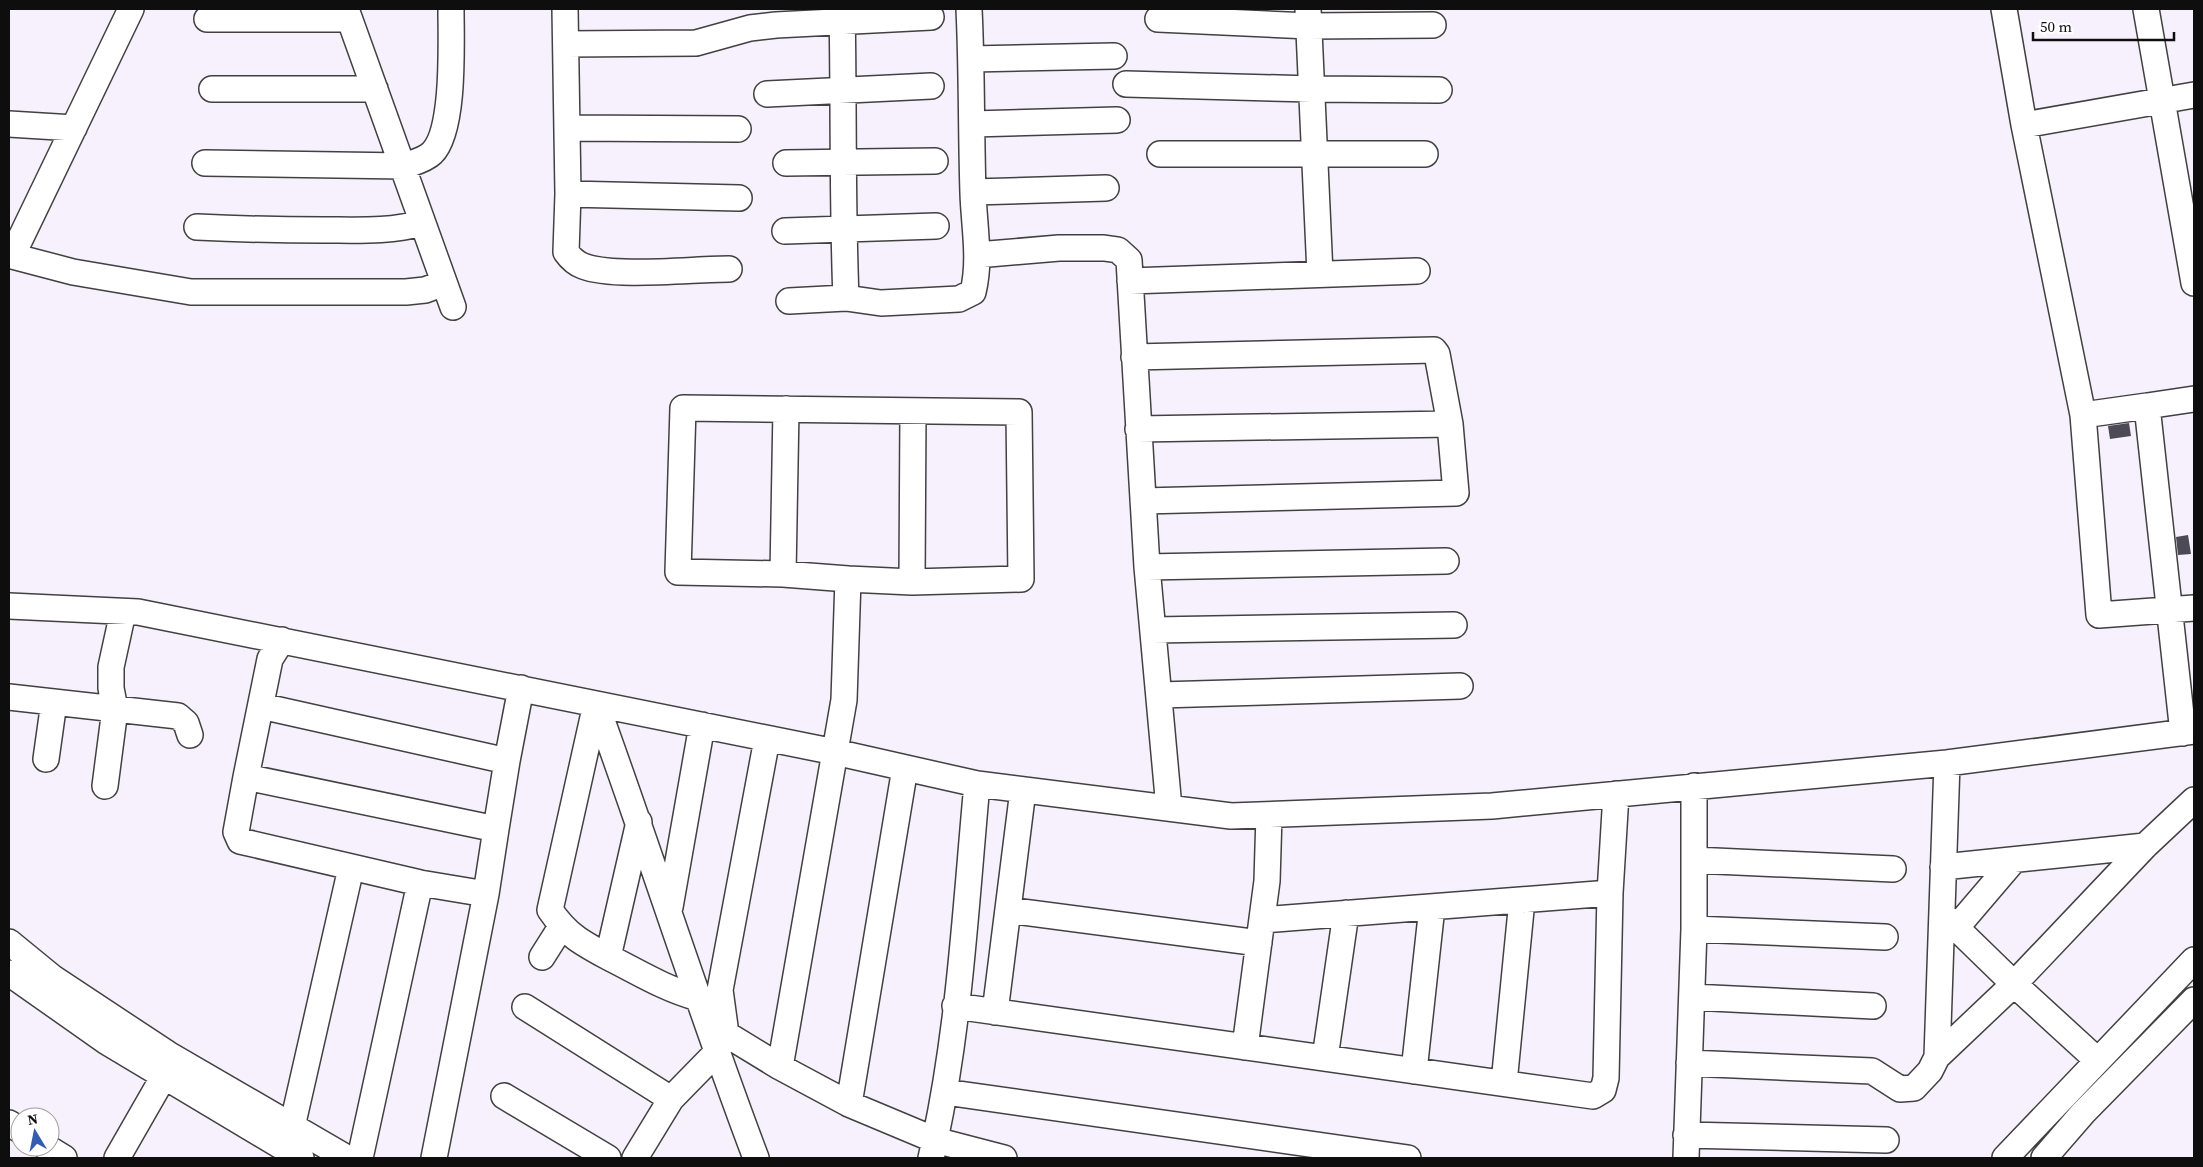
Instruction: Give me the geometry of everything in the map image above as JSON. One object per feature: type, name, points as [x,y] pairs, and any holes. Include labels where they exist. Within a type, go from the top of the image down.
[{"type":"street","points":[[131,9],[10,258],[73,272],[191,292],[406,292],[425,290],[444,282]]},
{"type":"street","points":[[205,163],[404,166],[430,155],[440,143],[448,111],[451,9]]},
{"type":"street","points":[[565,9],[568,194],[566,252],[574,262],[585,267],[609,271],[728,269]]},
{"type":"street","points":[[789,300],[846,298],[881,303],[958,299],[973,292],[977,276],[977,255],[973,192],[969,9]]},
{"type":"street","points":[[2004,9],[2024,126],[2083,414],[2100,615],[2194,608]]},
{"type":"street","points":[[2146,9],[2194,283]]},
{"type":"street","points":[[207,19],[348,14],[453,306]]},
{"type":"street","points":[[566,44],[696,43],[750,28],[842,16],[931,17]]},
{"type":"street","points":[[842,16],[844,92],[843,229],[846,298]]},
{"type":"street","points":[[1308,17],[1320,274]]},
{"type":"street","points":[[1158,19],[1308,17],[1433,25]]},
{"type":"street","points":[[971,59],[1114,56]]},
{"type":"street","points":[[1126,84],[1439,90]]},
{"type":"street","points":[[767,94],[844,92],[931,86]]},
{"type":"street","points":[[212,89],[374,89]]},
{"type":"street","points":[[2024,126],[2194,95]]},
{"type":"street","points":[[972,124],[1117,120]]},
{"type":"street","points":[[9,124],[74,128]]},
{"type":"street","points":[[567,128],[738,129]]},
{"type":"street","points":[[1160,154],[1424,154]]},
{"type":"street","points":[[786,163],[935,160]]},
{"type":"street","points":[[973,192],[1106,188]]},
{"type":"street","points":[[568,194],[739,198]]},
{"type":"street","points":[[197,227],[367,230],[394,229],[422,223]]},
{"type":"street","points":[[785,231],[936,226]]},
{"type":"street","points":[[977,255],[1059,248],[1118,250],[1129,260],[1147,567],[1169,808]]},
{"type":"street","points":[[1130,281],[1418,271]]},
{"type":"street","points":[[1134,357],[1428,349],[1438,354],[1450,424],[1456,494],[1143,502]]},
{"type":"street","points":[[2083,414],[2194,399]]},
{"type":"street","points":[[9,606],[138,612],[834,752],[977,784],[1232,816],[1492,806],[1947,763],[2189,732],[2170,610],[2147,406]]},
{"type":"street","points":[[683,408],[786,409],[1019,412],[1020,579],[912,582],[783,574],[678,572],[683,408]]},
{"type":"street","points":[[783,574],[786,409]]},
{"type":"street","points":[[912,582],[914,411]]},
{"type":"street","points":[[1138,430],[1450,424]]},
{"type":"street","points":[[1147,567],[1446,561]]},
{"type":"street","points":[[780,1067],[844,700],[848,579]]},
{"type":"street","points":[[105,786],[115,709],[111,688],[111,667],[123,612]]},
{"type":"street","points":[[1153,630],[1454,626]]},
{"type":"street","points":[[282,640],[270,659],[237,823],[236,832],[240,841],[420,883],[486,894]]},
{"type":"street","points":[[1160,695],[1460,686]]},
{"type":"street","points":[[434,1158],[486,894],[507,761],[521,688]]},
{"type":"street","points":[[9,697],[178,716],[186,723],[190,735]]},
{"type":"street","points":[[46,759],[54,702]]},
{"type":"street","points":[[596,704],[639,822],[716,1053],[756,1158]]},
{"type":"street","points":[[596,704],[550,910],[561,927],[576,940],[674,992],[698,998]]},
{"type":"street","points":[[261,706],[507,761]]},
{"type":"street","points":[[669,911],[702,725]]},
{"type":"street","points":[[767,739],[720,990],[726,1034],[780,1067],[933,1149],[1004,1158]]},
{"type":"street","points":[[1938,1057],[1949,921],[1943,867],[1947,763]]},
{"type":"street","points":[[848,1104],[904,768]]},
{"type":"street","points":[[246,777],[496,829]]},
{"type":"street","points":[[933,1149],[945,1092],[977,784]]},
{"type":"street","points":[[1694,786],[1694,929],[1686,1147],[1886,1140]]},
{"type":"street","points":[[995,1012],[1023,790]]},
{"type":"street","points":[[955,1006],[1593,1096],[1603,1090],[1606,1078],[1610,893],[1616,794]]},
{"type":"street","points":[[1689,1063],[1872,1071],[1900,1089],[1914,1088],[1930,1071],[1938,1057],[2014,984],[2145,846],[2194,800]]},
{"type":"street","points":[[1245,1047],[1261,931],[1270,815]]},
{"type":"street","points":[[608,957],[639,822]]},
{"type":"street","points":[[1943,867],[2145,846]]},
{"type":"street","points":[[1694,860],[1893,869]]},
{"type":"street","points":[[1949,921],[2014,860]]},
{"type":"street","points":[[292,1144],[351,868]]},
{"type":"street","points":[[360,1158],[420,883]]},
{"type":"street","points":[[1008,910],[1261,931],[1346,913],[1610,893]]},
{"type":"street","points":[[1504,1083],[1522,900]]},
{"type":"street","points":[[1414,1071],[1432,907]]},
{"type":"street","points":[[1325,1058],[1346,913]]},
{"type":"street","points":[[1949,921],[2097,1060]]},
{"type":"street","points":[[542,957],[561,927]]},
{"type":"street","points":[[1694,929],[1885,937]]},
{"type":"street","points":[[9,942],[53,978],[168,1054],[292,1144]]},
{"type":"street","points":[[2005,1158],[2194,960]]},
{"type":"street","points":[[9,973],[106,1042],[164,1076],[292,1144],[347,1158]]},
{"type":"street","points":[[1692,997],[1873,1006]]},
{"type":"street","points":[[2044,1158],[2083,1113],[2194,1000]]},
{"type":"street","points":[[525,1006],[671,1099]]},
{"type":"street","points":[[635,1158],[671,1099],[716,1053]]},
{"type":"street","points":[[117,1158],[164,1076]]},
{"type":"street","points":[[945,1092],[1408,1158]]},
{"type":"street","points":[[504,1096],[608,1158]]},
{"type":"building","points":[[2129,423],[2131,436],[2110,439],[2108,426]]},
{"type":"building","points":[[2188,535],[2191,554],[2178,555],[2176,537]]}]
